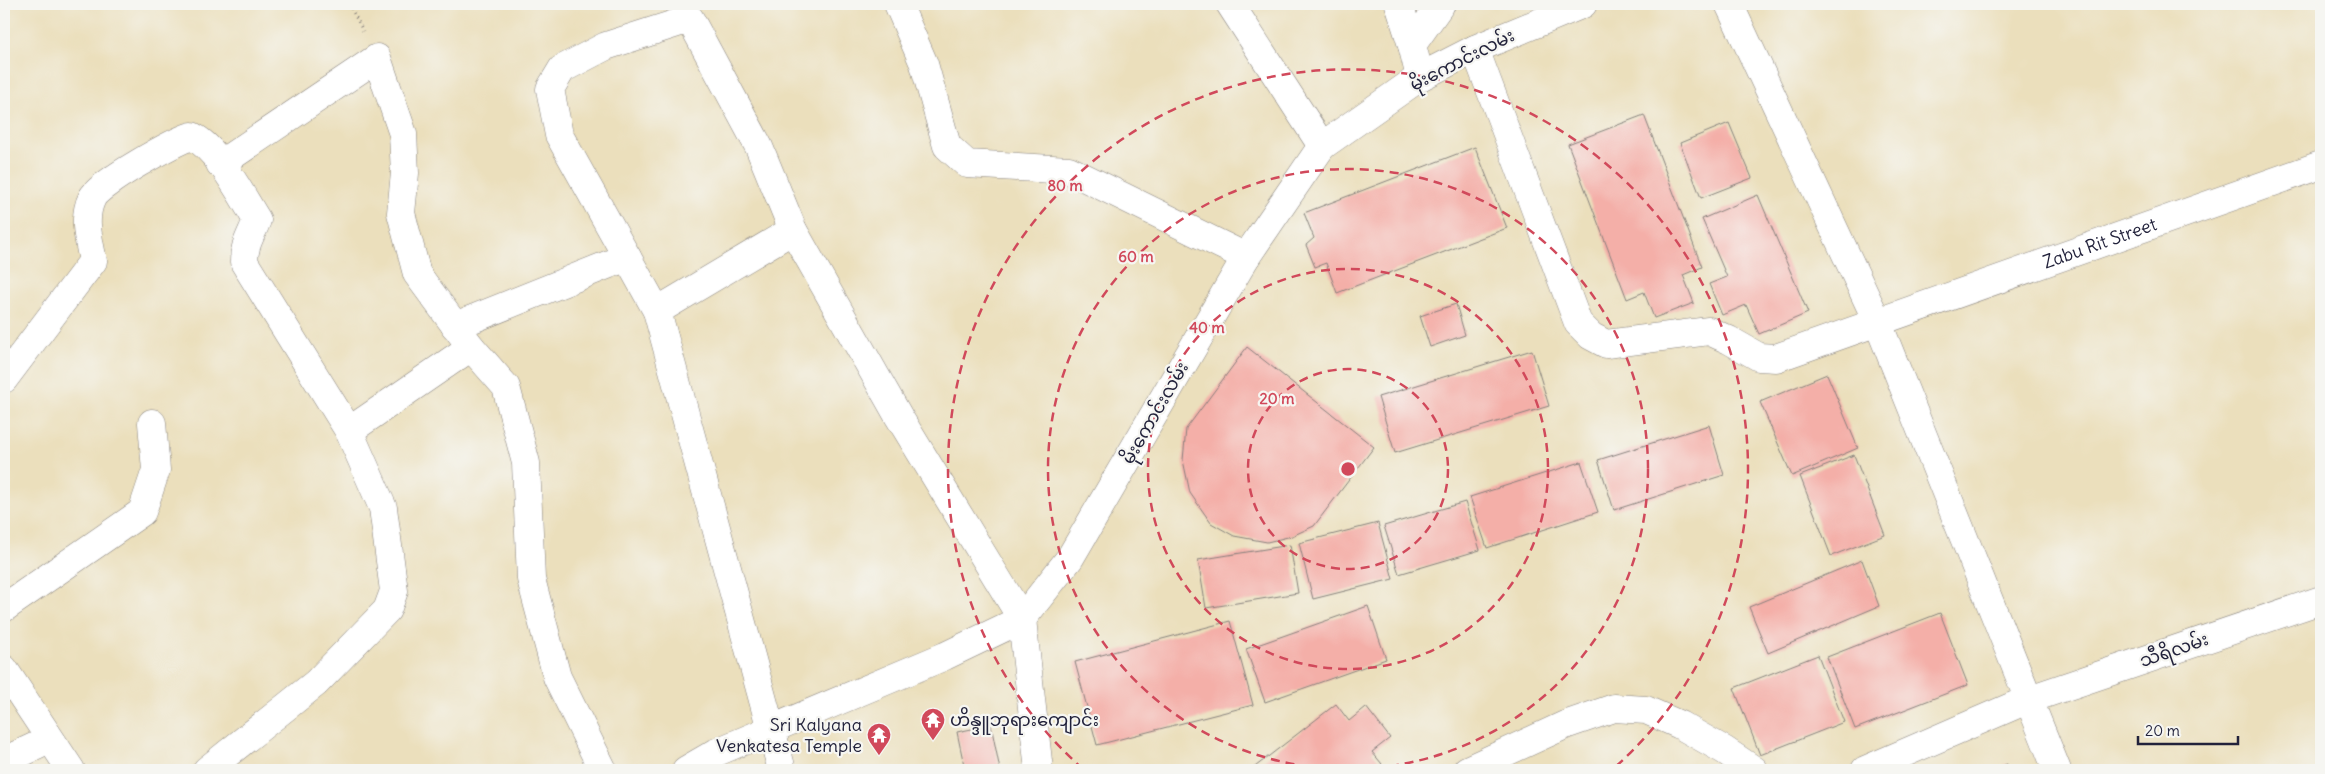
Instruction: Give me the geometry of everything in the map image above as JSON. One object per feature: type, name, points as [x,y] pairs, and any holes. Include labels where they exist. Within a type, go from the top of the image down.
[{"type":"street","points":[[898,4],[924,64],[947,146],[967,164],[1069,170],[1246,257]]},
{"type":"street","points":[[1230,4],[1322,146]]},
{"type":"street","points":[[1399,4],[1420,77]]},
{"type":"street","points":[[1412,45],[1440,4]]},
{"type":"street","name":"မိုးကောင်းလမ်း","points":[[686,770],[717,752],[944,656],[1022,619],[1070,558],[1246,257],[1322,146],[1420,77],[1475,49],[1583,4]]},
{"type":"street","points":[[1729,4],[1878,323],[2027,700],[2057,770]]},
{"type":"street","points":[[782,770],[657,311],[559,135],[550,89],[562,68],[606,46],[690,18],[759,147],[794,230],[899,417],[1022,619],[1039,770]]},
{"type":"street","name":"Zabu Rit Street","points":[[1475,49],[1578,323],[1591,336],[1606,344],[1709,331],[1730,340],[1758,357],[1776,358],[2321,165]]},
{"type":"street","points":[[220,164],[377,58],[402,134],[405,173],[400,213],[418,274],[471,348],[506,387],[526,463],[531,579],[557,677],[603,770]]},
{"type":"street","points":[[4,379],[93,261],[86,218],[93,196],[132,167],[180,139],[192,136],[201,140],[220,164],[257,220],[245,244],[244,262],[349,431],[382,508],[394,591],[387,610],[316,683],[207,770]]},
{"type":"street","points":[[657,311],[794,230]]},
{"type":"street","points":[[455,326],[627,257]]},
{"type":"street","points":[[349,431],[471,348]]},
{"type":"street","points":[[4,608],[142,512],[156,470],[152,423]]},
{"type":"street","name":"သီရိလမ်း","points":[[1865,770],[2027,700],[2321,600]]},
{"type":"street","points":[[4,669],[71,770]]},
{"type":"street","points":[[1466,770],[1565,725],[1614,708],[1646,710],[1680,725],[1754,770]]},
{"type":"street","points":[[4,761],[50,740]]},
{"type":"building","points":[[1644,115],[1702,267],[1683,275],[1694,303],[1654,318],[1644,292],[1627,299],[1568,144]]},
{"type":"building","points":[[1729,123],[1752,178],[1701,198],[1680,143]]},
{"type":"building","points":[[1475,147],[1507,228],[1337,293],[1326,263],[1315,267],[1306,245],[1314,238],[1304,213]]},
{"type":"building","points":[[1758,195],[1808,313],[1759,334],[1746,305],[1722,315],[1709,284],[1727,277],[1702,219]]},
{"type":"building","points":[[1456,304],[1465,335],[1430,347],[1420,316]]},
{"type":"building","points":[[1247,347],[1374,447],[1314,526],[1292,536],[1267,542],[1234,536],[1211,523],[1190,493],[1183,460],[1186,429]]},
{"type":"building","points":[[1532,350],[1549,406],[1395,453],[1378,397]]},
{"type":"building","points":[[1827,374],[1858,448],[1792,476],[1760,402]]},
{"type":"building","points":[[1709,425],[1724,475],[1614,510],[1598,460]]},
{"type":"building","points":[[1854,455],[1885,535],[1831,556],[1800,476]]},
{"type":"building","points":[[1581,462],[1598,512],[1487,548],[1470,497]]},
{"type":"building","points":[[1465,502],[1480,550],[1399,574],[1384,526]]},
{"type":"building","points":[[1378,523],[1393,579],[1313,599],[1299,543]]},
{"type":"building","points":[[1290,545],[1298,593],[1206,608],[1198,560]]},
{"type":"building","points":[[1862,560],[1879,606],[1768,653],[1749,607]]},
{"type":"building","points":[[1368,606],[1386,659],[1265,702],[1246,649]]},
{"type":"building","points":[[1940,613],[1968,685],[1855,729],[1827,657]]},
{"type":"building","points":[[1230,621],[1253,705],[1097,745],[1075,662]]},
{"type":"building","points":[[1818,655],[1844,722],[1760,755],[1734,688]]},
{"type":"building","points":[[1336,704],[1349,721],[1366,707],[1390,738],[1372,752],[1382,764],[1375,770],[1251,770]]},
{"type":"building","points":[[991,725],[1000,770],[965,770],[957,732]]},
{"type":"building","points":[[2007,764],[2010,770],[1993,770]]},
{"type":"place","name":"ဟိန္ဒူဘုရားကျောင်း","points":[[933,741]]},
{"type":"place","name":"Sri Kalyana Venkatesa Temple","points":[[879,756]]}]
